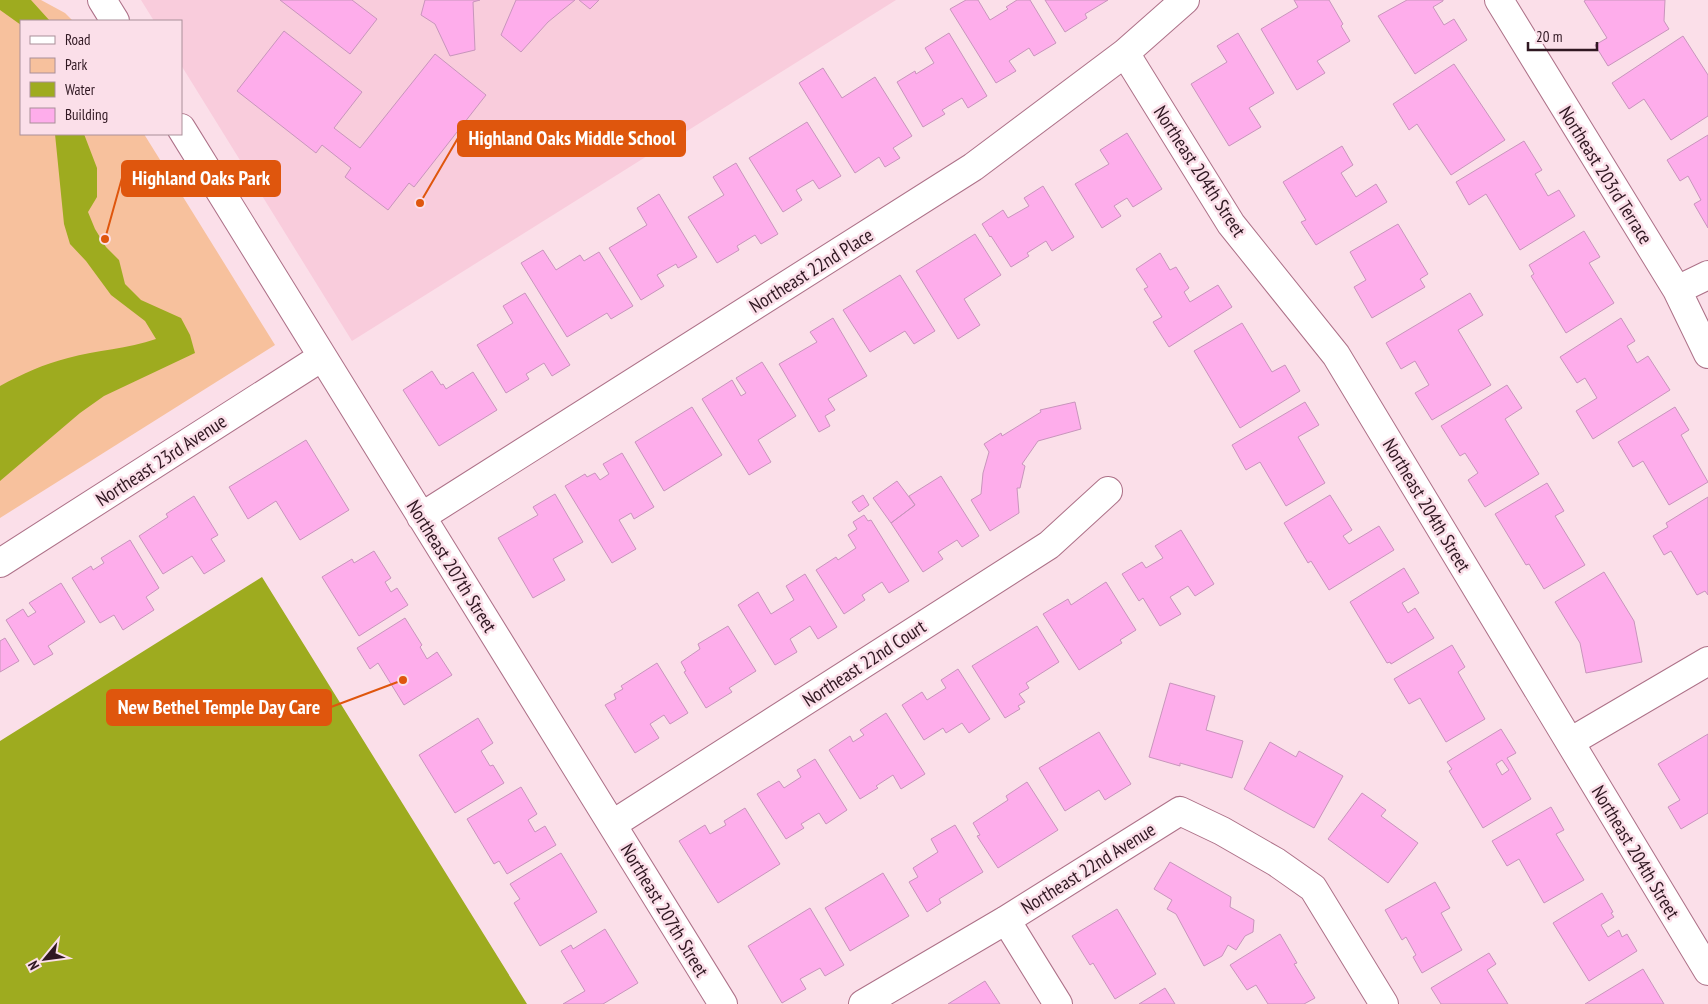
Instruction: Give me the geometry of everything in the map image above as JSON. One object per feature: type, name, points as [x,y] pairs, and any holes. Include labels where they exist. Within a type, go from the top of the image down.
[{"type":"street","points":[[102,0],[114,20]]},
{"type":"street","name":"Northeast 22nd Place","points":[[420,517],[974,167],[1124,54],[1185,0]]},
{"type":"street","name":"Northeast 203rd Terrace","points":[[1499,0],[1677,290],[1708,354]]},
{"type":"street","name":"Northeast 204th Street","points":[[1124,54],[1232,224],[1336,355],[1708,971]]},
{"type":"street","name":"Northeast 207th Street","points":[[182,130],[723,1004]]},
{"type":"street","points":[[1677,290],[1708,275]]},
{"type":"street","name":"Northeast 23rd Avenue","points":[[0,563],[322,357]]},
{"type":"street","name":"Northeast 22nd Court","points":[[613,824],[1048,546],[1108,491]]},
{"type":"street","points":[[1570,742],[1708,661]]},
{"type":"street","name":"Northeast 22nd Avenue","points":[[863,1004],[1006,920],[1180,810],[1222,831],[1276,862],[1313,888],[1384,1004]]},
{"type":"street","points":[[1006,920],[1058,1004]]},
{"type":"shaded area","points":[[141,0],[896,0],[352,341],[182,67],[182,20],[153,20]]},
{"type":"green space","points":[[0,0],[41,0],[65,13],[72,20],[20,20],[20,135],[145,135],[275,345],[0,518]]},
{"type":"water","points":[[0,0],[31,0],[49,20],[20,20],[20,24],[0,10]]},
{"type":"water","points":[[55,135],[84,135],[97,168],[97,197],[88,212],[95,229],[106,247],[119,260],[125,284],[141,300],[181,318],[190,335],[195,353],[104,396],[80,413],[0,481],[0,386],[59,360],[156,339],[145,321],[111,295],[86,261],[70,244],[64,224]]},
{"type":"water","points":[[262,577],[527,1004],[0,1004],[0,741]]},
{"type":"building","points":[[280,0],[352,0],[377,19],[350,54]]},
{"type":"building","points":[[425,0],[480,0],[473,2],[475,50],[450,56],[435,24],[421,15]]},
{"type":"building","points":[[516,0],[575,0],[548,22],[521,52],[501,35]]},
{"type":"building","points":[[579,0],[599,0],[590,9]]},
{"type":"building","points":[[966,0],[978,0],[990,20],[1008,9],[1006,7],[1017,0],[1030,0],[1056,43],[1034,56],[1029,48],[1009,61],[1016,71],[996,83],[950,9]]},
{"type":"building","points":[[1045,0],[1108,0],[1085,14],[1087,18],[1065,32]]},
{"type":"building","points":[[1294,0],[1329,0],[1343,24],[1341,26],[1350,41],[1317,61],[1325,73],[1297,90],[1261,29],[1298,7]]},
{"type":"building","points":[[1407,0],[1443,0],[1433,7],[1444,25],[1454,19],[1467,40],[1415,74],[1378,16]]},
{"type":"building","points":[[1665,0],[1664,21],[1669,29],[1608,66],[1595,45],[1607,38],[1584,1]]},
{"type":"building","points":[[284,31],[362,92],[334,128],[360,148],[435,54],[486,95],[414,187],[409,183],[388,210],[345,177],[351,168],[322,145],[316,153],[237,91]]},
{"type":"building","points":[[949,33],[987,96],[968,108],[962,98],[942,110],[945,114],[923,127],[897,82],[915,71],[916,74],[934,63],[925,48]]},
{"type":"building","points":[[1238,33],[1274,93],[1249,108],[1261,127],[1229,146],[1191,84],[1227,62],[1217,46]]},
{"type":"building","points":[[1683,36],[1708,75],[1708,116],[1671,140],[1644,99],[1629,109],[1612,83]]},
{"type":"building","points":[[1454,64],[1505,140],[1451,175],[1417,124],[1409,130],[1393,104]]},
{"type":"building","points":[[823,68],[842,98],[875,77],[912,136],[893,148],[900,158],[885,167],[879,157],[855,173],[799,83]]},
{"type":"building","points":[[807,122],[841,176],[819,189],[813,180],[796,190],[802,200],[783,212],[749,158]]},
{"type":"building","points":[[1127,133],[1162,189],[1133,207],[1127,198],[1114,206],[1121,216],[1102,228],[1075,184],[1109,164],[1100,150]]},
{"type":"building","points":[[1708,135],[1708,228],[1694,204],[1701,200],[1688,176],[1680,181],[1667,160]]},
{"type":"building","points":[[1524,141],[1542,170],[1535,174],[1548,196],[1559,190],[1575,216],[1520,250],[1486,194],[1469,205],[1456,182]]},
{"type":"building","points":[[1342,146],[1353,165],[1341,173],[1356,197],[1376,184],[1387,202],[1316,245],[1301,222],[1306,220],[1283,182]]},
{"type":"building","points":[[736,163],[778,234],[761,244],[755,235],[737,246],[739,250],[717,263],[688,217],[724,195],[713,177]]},
{"type":"building","points":[[1043,186],[1074,237],[1052,251],[1046,241],[1027,253],[1029,256],[1011,267],[982,224],[1003,210],[1008,218],[1029,206],[1024,198]]},
{"type":"building","points":[[659,194],[697,257],[678,268],[676,264],[657,275],[664,286],[641,300],[609,248],[647,225],[637,208]]},
{"type":"building","points":[[1398,224],[1428,274],[1420,279],[1425,287],[1372,318],[1354,287],[1366,280],[1350,252]]},
{"type":"building","points":[[1584,231],[1600,257],[1589,263],[1614,303],[1566,333],[1531,276],[1534,274],[1529,265]]},
{"type":"building","points":[[975,234],[1001,275],[964,299],[980,325],[958,339],[916,271]]},
{"type":"building","points":[[543,250],[556,270],[580,255],[584,261],[599,252],[633,306],[611,319],[607,313],[567,337],[521,263]]},
{"type":"building","points":[[1160,253],[1170,270],[1176,267],[1189,288],[1184,292],[1190,302],[1218,285],[1232,307],[1169,347],[1153,322],[1162,317],[1144,289],[1148,287],[1136,269]]},
{"type":"building","points":[[900,275],[935,331],[914,344],[905,331],[870,352],[843,310]]},
{"type":"building","points":[[525,293],[570,365],[552,376],[544,363],[526,374],[529,379],[506,393],[477,345],[513,323],[503,306]]},
{"type":"building","points":[[1470,293],[1483,315],[1458,330],[1491,385],[1432,420],[1415,393],[1429,385],[1415,361],[1401,369],[1386,343]]},
{"type":"building","points":[[833,318],[867,376],[828,399],[835,410],[825,416],[830,426],[819,432],[779,364],[817,342],[810,332]]},
{"type":"building","points":[[1621,318],[1635,341],[1627,346],[1637,363],[1648,356],[1670,390],[1593,439],[1576,411],[1597,398],[1585,378],[1577,383],[1560,357]]},
{"type":"building","points":[[1242,323],[1272,372],[1285,365],[1300,391],[1240,428],[1194,351]]},
{"type":"building","points":[[762,362],[796,416],[758,440],[771,462],[749,475],[702,399],[732,380],[741,396],[746,393],[736,378]]},
{"type":"building","points":[[432,371],[446,389],[473,372],[497,410],[439,446],[403,390]]},
{"type":"building","points":[[1507,385],[1522,408],[1505,419],[1539,474],[1485,507],[1468,480],[1478,473],[1465,453],[1460,456],[1441,426]]},
{"type":"building","points":[[1075,402],[1081,429],[1038,441],[1022,464],[1025,466],[1020,488],[1017,488],[1019,513],[990,531],[971,500],[981,494],[983,473],[989,452],[984,444],[1001,433],[1002,436],[1041,412],[1040,410]]},
{"type":"building","points":[[1305,402],[1319,425],[1298,437],[1325,483],[1286,506],[1260,462],[1246,470],[1232,445]]},
{"type":"building","points":[[692,407],[722,455],[664,491],[635,442]]},
{"type":"building","points":[[1675,407],[1689,430],[1681,435],[1708,482],[1669,505],[1643,461],[1633,467],[1618,442]]},
{"type":"building","points":[[306,440],[349,510],[300,540],[276,501],[248,519],[229,487]]},
{"type":"building","points":[[622,453],[654,507],[634,519],[631,513],[619,520],[636,549],[612,563],[565,486],[585,474],[587,477],[595,473],[600,480],[609,474],[603,464]]},
{"type":"building","points":[[941,476],[979,536],[962,547],[957,540],[938,552],[943,559],[923,572],[891,523],[915,505],[909,496]]},
{"type":"building","points":[[897,481],[915,505],[891,523],[873,498]]},
{"type":"building","points":[[1547,483],[1564,511],[1555,516],[1585,565],[1544,589],[1529,564],[1526,565],[1495,514]]},
{"type":"building","points":[[555,494],[583,542],[553,559],[565,580],[533,598],[498,538],[538,515],[533,507]]},
{"type":"building","points":[[863,495],[869,505],[859,512],[852,502]]},
{"type":"building","points":[[1330,495],[1352,530],[1343,536],[1349,544],[1379,526],[1394,550],[1329,590],[1311,561],[1308,563],[1284,523]]},
{"type":"building","points":[[194,496],[218,535],[211,539],[225,561],[204,574],[192,556],[163,574],[139,536],[168,517],[166,514]]},
{"type":"building","points":[[1708,497],[1708,595],[1705,591],[1697,595],[1671,551],[1664,555],[1653,536],[1668,527],[1666,523]]},
{"type":"building","points":[[864,515],[868,521],[871,520],[909,581],[889,593],[882,582],[862,595],[865,600],[844,614],[816,570],[836,557],[838,560],[856,548],[848,535],[857,529],[853,522]]},
{"type":"building","points":[[1181,530],[1214,584],[1195,596],[1188,586],[1170,597],[1181,614],[1160,626],[1143,598],[1139,601],[1122,574],[1142,562],[1146,568],[1163,558],[1155,546]]},
{"type":"building","points":[[130,540],[159,588],[146,597],[154,610],[123,630],[114,615],[100,623],[72,578],[91,566],[93,570],[104,563],[101,558]]},
{"type":"building","points":[[374,551],[391,578],[385,582],[391,592],[397,588],[408,605],[359,636],[322,577],[352,559],[354,563]]},
{"type":"building","points":[[1404,568],[1419,593],[1402,603],[1408,613],[1415,608],[1434,638],[1391,664],[1390,662],[1387,663],[1350,602]]},
{"type":"building","points":[[1604,572],[1634,621],[1642,662],[1586,673],[1580,643],[1555,602]]},
{"type":"building","points":[[805,574],[837,627],[818,639],[810,626],[790,639],[797,652],[775,665],[738,605],[758,592],[771,614],[794,600],[786,586]]},
{"type":"building","points":[[1106,582],[1136,630],[1120,640],[1122,643],[1079,670],[1043,614],[1068,599],[1071,605]]},
{"type":"building","points":[[61,583],[85,622],[48,646],[53,654],[34,665],[6,620],[23,609],[28,617],[36,612],[29,603]]},
{"type":"building","points":[[405,618],[422,645],[420,647],[427,659],[437,652],[452,675],[404,705],[378,663],[370,669],[357,648]]},
{"type":"building","points":[[728,626],[756,671],[729,688],[732,692],[706,708],[684,672],[686,671],[681,662],[700,649],[698,644]]},
{"type":"building","points":[[1037,626],[1059,662],[1026,683],[1029,688],[1019,694],[1025,702],[1018,706],[1020,709],[1005,718],[972,666]]},
{"type":"building","points":[[5,638],[19,661],[0,672],[0,641]]},
{"type":"building","points":[[1452,645],[1465,667],[1458,672],[1485,719],[1446,742],[1420,698],[1409,704],[1394,679]]},
{"type":"building","points":[[657,663],[688,713],[670,724],[664,715],[650,724],[659,738],[635,753],[605,705],[616,699],[614,694],[623,689],[621,686]]},
{"type":"building","points":[[958,669],[990,719],[969,733],[962,723],[946,733],[943,728],[924,740],[902,705],[922,692],[927,700],[946,688],[941,680]]},
{"type":"building","points":[[1170,683],[1215,696],[1206,730],[1243,741],[1232,778],[1180,763],[1180,766],[1149,757]]},
{"type":"building","points":[[886,713],[925,774],[901,789],[893,775],[876,786],[878,788],[860,799],[829,750],[850,736],[853,742],[864,735],[860,730]]},
{"type":"building","points":[[478,718],[493,743],[481,751],[490,766],[493,765],[504,783],[455,813],[419,755]]},
{"type":"building","points":[[1501,729],[1516,753],[1507,758],[1531,799],[1483,828],[1449,771],[1452,769],[1447,762]],"holes":[[[1502,760],[1509,770],[1502,775],[1496,764]]]},
{"type":"building","points":[[1099,732],[1131,784],[1105,800],[1099,790],[1065,811],[1039,768]]},
{"type":"building","points":[[1708,734],[1708,813],[1681,829],[1668,807],[1680,800],[1658,764]]},
{"type":"building","points":[[1270,742],[1296,757],[1299,751],[1343,776],[1314,828],[1244,789]]},
{"type":"building","points":[[815,759],[847,810],[826,824],[819,813],[801,824],[804,828],[786,839],[757,794],[779,781],[784,788],[801,777],[797,770]]},
{"type":"building","points":[[1027,782],[1058,830],[998,868],[977,836],[980,835],[973,823],[1008,800],[1006,796]]},
{"type":"building","points":[[521,787],[537,814],[528,820],[535,832],[545,826],[556,845],[507,874],[499,861],[494,864],[467,819]]},
{"type":"building","points":[[1362,793],[1386,810],[1381,816],[1418,843],[1388,883],[1328,839]]},
{"type":"building","points":[[1551,807],[1564,830],[1556,834],[1584,880],[1544,903],[1519,859],[1507,866],[1492,841]]},
{"type":"building","points":[[745,808],[780,864],[718,903],[679,841],[705,825],[710,834],[726,825],[724,821]]},
{"type":"building","points":[[955,825],[983,872],[939,899],[941,903],[927,912],[909,882],[918,877],[913,868],[938,852],[931,839]]},
{"type":"building","points":[[561,853],[597,912],[540,946],[514,903],[520,899],[510,884]]},
{"type":"building","points":[[1170,862],[1231,897],[1230,907],[1254,920],[1253,932],[1245,936],[1236,950],[1228,945],[1222,956],[1204,966],[1176,914],[1167,909],[1172,900],[1154,889]]},
{"type":"building","points":[[883,873],[909,916],[850,951],[825,908]]},
{"type":"building","points":[[1435,882],[1450,908],[1441,913],[1462,950],[1422,973],[1413,957],[1416,955],[1406,937],[1402,940],[1385,910]]},
{"type":"building","points":[[1602,893],[1614,917],[1601,925],[1608,937],[1619,930],[1622,937],[1627,934],[1637,951],[1589,981],[1553,923]]},
{"type":"building","points":[[810,908],[844,965],[825,976],[820,968],[800,979],[806,989],[782,1003],[748,946]]},
{"type":"building","points":[[1117,909],[1156,974],[1115,999],[1093,963],[1090,965],[1072,936]]},
{"type":"building","points":[[605,929],[638,983],[603,1004],[563,1004],[585,991],[561,951],[571,945],[573,949]]},
{"type":"building","points":[[1280,934],[1297,963],[1294,964],[1315,998],[1304,1004],[1268,1004],[1256,985],[1247,990],[1230,965]]},
{"type":"building","points":[[1489,953],[1496,964],[1487,970],[1508,1004],[1441,1004],[1431,988]]},
{"type":"building","points":[[1643,969],[1664,1004],[1585,1004]]},
{"type":"building","points":[[985,981],[1000,1004],[948,1004]]},
{"type":"building","points":[[1165,988],[1175,1004],[1139,1004]]},
{"type":"place","name":"Highland Oaks Middle School","points":[[420,203]]},
{"type":"place","name":"Highland Oaks Park","points":[[105,239]]},
{"type":"place","name":"New Bethel Temple Day Care","points":[[403,680]]}]
